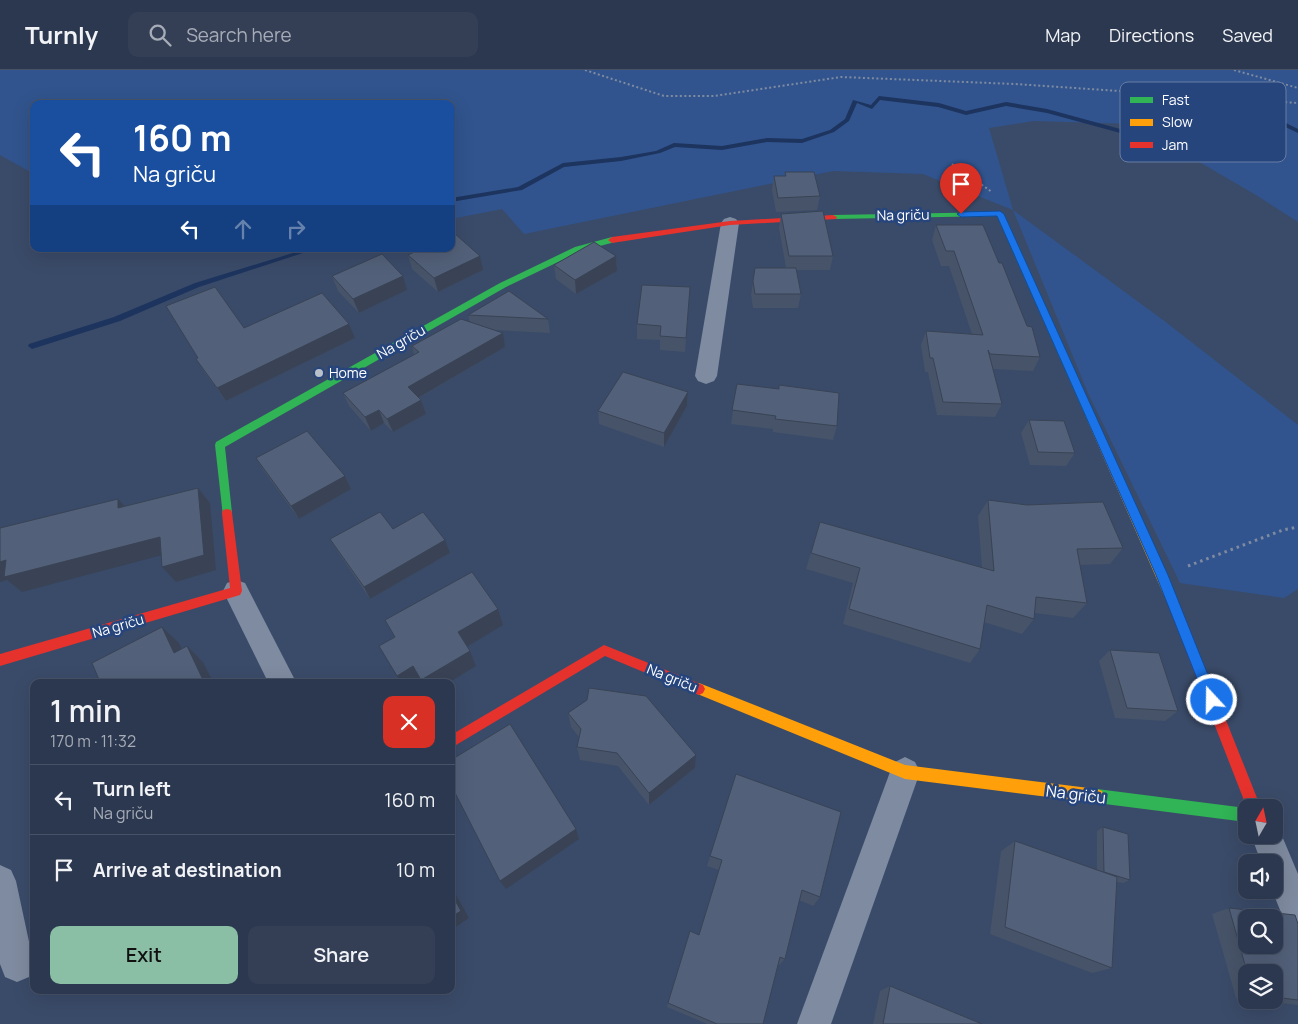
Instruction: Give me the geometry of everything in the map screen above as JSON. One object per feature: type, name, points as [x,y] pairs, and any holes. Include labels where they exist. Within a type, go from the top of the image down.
[{"type":"street","name":"Na griču","points":[[280,679],[236,591],[220,444],[503,284],[578,249],[624,237],[730,223],[864,215],[1000,214]]},
{"type":"street","points":[[1000,214],[1162,575],[1250,799]]},
{"type":"street","points":[[706,376],[730,223]]},
{"type":"street","name":"Na griču","points":[[0,660],[236,591]]},
{"type":"street","name":"Na griču","points":[[455,740],[604,650],[905,772],[1238,814]]},
{"type":"street","points":[[814,1024],[905,772]]},
{"type":"street","points":[[1270,844],[1298,913]]},
{"type":"street","points":[[0,881],[17,965]]},
{"type":"path","points":[[585,70],[664,96],[714,96],[840,78],[1015,84],[1120,91]]},
{"type":"path","points":[[1234,70],[1277,82]]},
{"type":"path","points":[[952,164],[990,189],[1000,214]]},
{"type":"path","points":[[1162,575],[1283,530],[1298,527]]},
{"type":"shaded area","points":[[0,70],[1298,70],[1298,222],[1199,162],[1286,162],[1286,82],[1120,82],[1120,124],[1034,121],[989,128],[1013,210],[923,174],[833,171],[524,234],[502,209],[455,218],[455,100],[30,100],[30,172],[0,155]]},
{"type":"shaded area","points":[[1013,210],[1163,320],[1298,425],[1298,589],[1284,598],[1180,583],[1088,393]]},
{"type":"building","points":[[785,172],[814,172],[820,196],[778,198],[774,176],[786,176]]},
{"type":"building","points":[[823,211],[833,256],[789,256],[781,214]]},
{"type":"building","points":[[936,225],[983,225],[999,263],[1002,263],[1027,326],[1032,327],[1040,357],[990,354],[988,350],[1002,404],[943,402],[933,358],[930,358],[926,331],[983,335],[954,251],[946,251]]},
{"type":"building","points":[[455,234],[480,256],[434,278],[408,255],[414,252],[455,252]]},
{"type":"building","points":[[594,242],[616,256],[575,280],[554,265]]},
{"type":"building","points":[[382,254],[403,276],[353,299],[332,276]]},
{"type":"building","points":[[755,268],[796,268],[801,294],[755,294],[753,281]]},
{"type":"building","points":[[642,285],[690,287],[686,338],[660,336],[661,326],[637,324]]},
{"type":"building","points":[[215,287],[244,328],[322,293],[349,324],[217,388],[196,359],[198,358],[166,306]]},
{"type":"building","points":[[509,291],[548,319],[468,315]]},
{"type":"building","points":[[461,319],[503,333],[408,387],[421,400],[387,419],[379,410],[365,417],[343,393],[419,352],[412,346]]},
{"type":"building","points":[[623,372],[688,392],[664,433],[598,411]]},
{"type":"building","points":[[737,384],[779,389],[779,385],[839,393],[837,426],[775,419],[776,416],[732,410]]},
{"type":"building","points":[[1029,420],[1064,421],[1075,453],[1038,452]]},
{"type":"building","points":[[307,431],[345,476],[291,506],[256,458]]},
{"type":"building","points":[[198,488],[204,555],[162,567],[160,537],[4,577],[6,560],[0,562],[0,528],[118,499],[118,508]]},
{"type":"building","points":[[988,500],[1027,505],[1103,502],[1123,548],[1077,549],[1087,603],[1036,597],[1034,619],[987,605],[980,649],[849,609],[860,568],[811,553],[820,522],[994,571]]},
{"type":"building","points":[[380,512],[393,529],[423,512],[445,540],[364,587],[330,539]]},
{"type":"building","points":[[472,572],[498,609],[458,632],[470,651],[423,679],[420,679],[413,666],[397,676],[379,646],[395,637],[385,620]]},
{"type":"building","points":[[162,627],[174,653],[187,646],[203,679],[99,679],[92,663]]},
{"type":"building","points":[[1110,650],[1159,653],[1178,711],[1127,708]]},
{"type":"building","points":[[589,688],[646,696],[696,755],[649,793],[617,753],[577,747],[581,729],[568,713],[587,700]]},
{"type":"building","points":[[510,724],[576,829],[500,881],[455,793],[455,758]]},
{"type":"building","points":[[736,774],[841,812],[820,897],[802,890],[785,959],[780,957],[763,1024],[717,1024],[668,1003],[690,931],[699,935],[722,860],[710,856]]},
{"type":"building","points":[[1103,827],[1128,834],[1130,880],[1104,872]]},
{"type":"building","points":[[1015,841],[1117,877],[1112,968],[1005,927]]},
{"type":"building","points":[[455,900],[461,911],[455,915]]},
{"type":"building","points":[[1229,908],[1238,909],[1238,940]]},
{"type":"building","points":[[1283,914],[1295,915],[1298,924],[1298,1000],[1283,998],[1283,964],[1245,964],[1242,954],[1283,954]]},
{"type":"building","points":[[890,986],[982,1024],[883,1024]]},
{"type":"waterway","points":[[455,199],[520,189],[563,165],[621,159],[658,152],[674,145],[722,148],[767,140],[802,141],[832,131],[847,120],[855,101],[872,107],[879,98],[939,105],[966,113],[1006,104],[1047,111],[1120,131]]},
{"type":"waterway","points":[[1286,125],[1298,131]]},
{"type":"waterway","points":[[32,346],[117,319],[197,285],[302,252]]},
{"type":"traffic: fast","points":[[833,217],[1000,214],[1093,422]]},
{"type":"traffic: fast","points":[[227,513],[220,445],[503,285],[578,249],[612,240]]},
{"type":"traffic: fast","points":[[1097,796],[1238,814]]},
{"type":"traffic: slow","points":[[1093,422],[1172,600]]},
{"type":"traffic: slow","points":[[699,689],[905,772],[1097,796]]},
{"type":"traffic: jam","points":[[612,240],[730,223],[833,217]]},
{"type":"traffic: jam","points":[[0,660],[236,591],[227,513]]},
{"type":"traffic: jam","points":[[1172,600],[1250,799]]},
{"type":"traffic: jam","points":[[455,740],[604,650],[699,689]]},
{"type":"place","name":"Home","points":[[319,373]]},
{"type":"route","points":[[961,214],[1000,214],[1162,575],[1212,700]]}]
